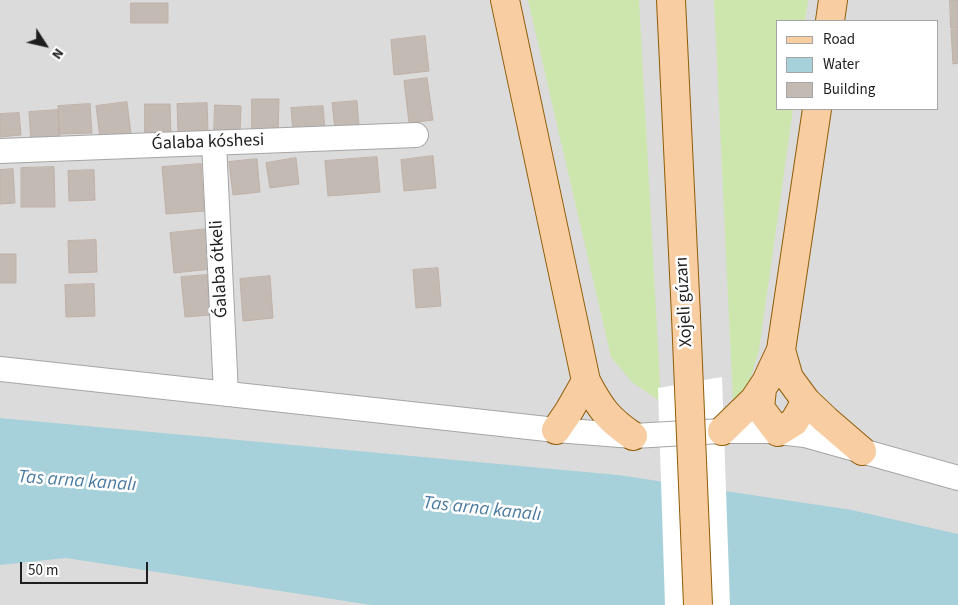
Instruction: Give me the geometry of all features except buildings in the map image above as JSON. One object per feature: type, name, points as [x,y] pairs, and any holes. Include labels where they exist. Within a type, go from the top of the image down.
[{"type":"main road","points":[[505,0],[586,381],[597,403],[608,417],[633,436]]},
{"type":"main road","name":"Xojeli gúzarı","points":[[671,0],[698,605]]},
{"type":"main road","points":[[830,20],[833,0]]},
{"type":"main road","points":[[722,431],[754,400],[762,389],[781,350],[817,110]]},
{"type":"main road","points":[[781,350],[789,378],[806,401],[862,451]]},
{"type":"main road","points":[[556,430],[586,381]]},
{"type":"main road","points":[[762,389],[760,408],[778,432],[794,422],[806,401]]},
{"type":"street","name":"Ǵalaba kóshesi","points":[[0,151],[416,135]]},
{"type":"street","name":"Ǵalaba ótkeli","points":[[214,143],[226,394]]},
{"type":"street","points":[[0,369],[556,430],[633,436],[722,431],[778,432],[805,435],[958,478]]},
{"type":"shaded area","points":[[0,0],[958,0],[958,605],[0,605]]},
{"type":"green space","points":[[528,0],[639,0],[661,402],[632,382],[611,357]]},
{"type":"green space","points":[[714,0],[808,0],[805,20],[776,20],[776,110],[793,110],[759,350],[749,383],[733,402]]},
{"type":"water","name":"Tas arna kanalı","points":[[0,418],[618,475],[852,510],[958,534],[958,605],[371,605],[66,558],[0,565]]},
{"type":"pier","points":[[722,377],[730,605],[665,605],[658,388]]}]
